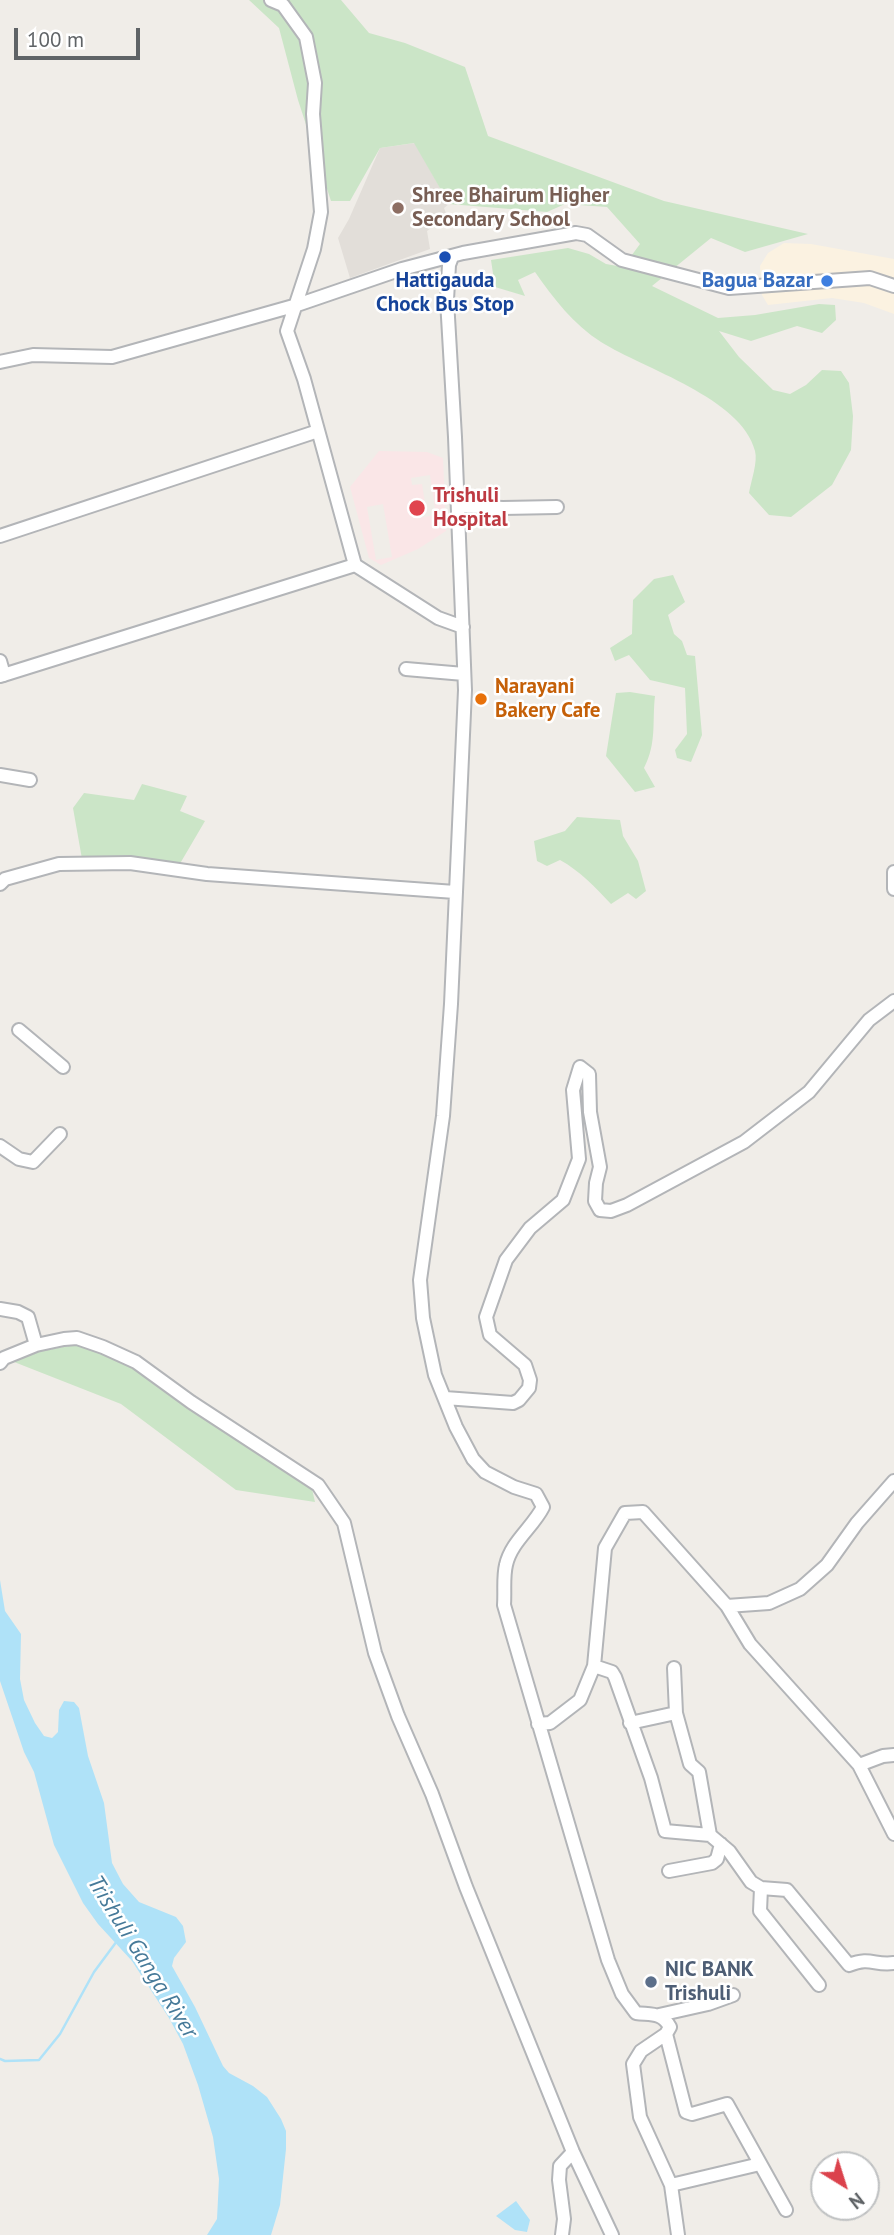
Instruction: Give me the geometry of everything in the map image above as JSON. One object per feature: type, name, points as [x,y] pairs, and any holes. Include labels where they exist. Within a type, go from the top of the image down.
[{"type":"street","points":[[271,0],[283,5],[306,37],[315,83],[313,114],[321,212],[314,249],[287,331],[355,565],[438,618],[463,627]]},
{"type":"street","points":[[0,362],[33,355],[112,357],[297,305],[463,253],[576,233],[587,235],[622,260],[729,288],[870,278],[894,286]]},
{"type":"street","points":[[452,257],[447,300],[464,674],[451,1004],[443,1116],[420,1280],[428,1346],[435,1376],[473,1459],[485,1472],[514,1487],[536,1494],[543,1507],[537,1520],[518,1541],[506,1564],[504,1605],[608,1960],[622,1994],[636,2013],[659,2015],[708,2004],[733,1995]]},
{"type":"street","points":[[0,536],[318,431]]},
{"type":"street","points":[[458,506],[557,507]]},
{"type":"street","points":[[0,661],[2,675],[355,565]]},
{"type":"street","points":[[406,669],[464,674]]},
{"type":"street","points":[[0,775],[30,780]]},
{"type":"street","points":[[0,884],[5,879],[59,864],[130,863],[207,874],[455,892]]},
{"type":"street","points":[[894,872],[894,889]]},
{"type":"street","points":[[445,1398],[513,1403],[525,1395],[529,1388],[530,1380],[525,1364],[490,1335],[486,1317],[506,1260],[530,1228],[563,1200],[579,1159],[573,1090],[580,1067],[589,1074],[590,1112],[600,1167],[596,1183],[596,1201],[600,1210],[611,1211],[744,1142],[809,1092],[869,1020],[894,1001]]},
{"type":"street","points":[[19,1030],[63,1068]]},
{"type":"street","points":[[0,1146],[19,1158],[33,1162],[60,1134]]},
{"type":"street","points":[[0,1309],[28,1317],[36,1345]]},
{"type":"street","points":[[0,1363],[50,1340],[76,1338],[136,1362],[191,1402],[318,1485],[344,1523],[375,1653],[398,1716],[432,1794],[466,1887],[573,2152],[612,2235]]},
{"type":"street","points":[[727,1606],[769,1603],[800,1589],[827,1565],[857,1523],[894,1481]]},
{"type":"street","points":[[538,1724],[550,1723],[580,1700],[594,1666],[605,1548],[625,1513],[643,1512],[727,1606],[750,1644],[859,1765],[894,1834]]},
{"type":"street","points":[[594,1666],[612,1672],[651,1778],[665,1831],[710,1835],[729,1851],[751,1882],[761,1888],[787,1890],[849,1965],[864,1959],[894,1963]]},
{"type":"street","points":[[674,1668],[676,1713],[690,1763],[699,1772],[710,1835]]},
{"type":"street","points":[[630,1723],[676,1713]]},
{"type":"street","points":[[859,1765],[894,1755]]},
{"type":"street","points":[[669,1871],[712,1863],[717,1859],[721,1844]]},
{"type":"street","points":[[761,1888],[760,1911],[819,1985]]},
{"type":"street","points":[[659,2015],[670,2027],[666,2034],[641,2052],[634,2064],[640,2117],[671,2185],[678,2235]]},
{"type":"street","points":[[666,2034],[685,2112],[692,2114],[727,2104],[786,2210]]},
{"type":"street","points":[[562,2235],[565,2219],[559,2180],[560,2166],[573,2152]]},
{"type":"street","points":[[671,2185],[760,2164]]},
{"type":"shaded area","name":"Shree Bhairum Higher Secondary School","points":[[415,143],[449,204],[444,208],[447,216],[427,231],[430,249],[350,278],[338,238],[380,148]]},
{"type":"shaded area","name":"Bagua Bazar","points":[[784,243],[811,244],[894,259],[894,314],[864,303],[832,298],[768,305],[762,295],[760,266],[768,253]]},
{"type":"shaded area","name":"Trishuli Hospital","points":[[379,451],[427,452],[443,458],[446,531],[418,549],[381,565],[369,558],[350,487]],"holes":[[[430,475],[436,515],[418,518],[417,510],[426,509],[422,484],[412,485],[411,478]],[[383,504],[392,557],[376,560],[367,507]]]},
{"type":"green space","points":[[249,0],[341,0],[369,33],[405,43],[465,67],[488,136],[664,201],[808,234],[745,252],[711,238],[652,286],[718,318],[755,315],[819,304],[835,305],[836,320],[822,333],[797,326],[751,341],[719,331],[739,357],[773,390],[790,394],[806,385],[822,370],[841,371],[849,383],[853,416],[851,450],[832,485],[791,517],[769,515],[749,493],[756,455],[746,432],[732,415],[712,400],[591,335],[549,292],[535,272],[518,280],[525,296],[495,287],[491,260],[568,248],[589,254],[606,264],[623,267],[640,244],[607,207],[565,204],[547,212],[449,204],[414,143],[380,148],[350,201],[331,201],[298,100],[279,28]]},
{"type":"green space","points":[[673,575],[685,602],[668,615],[674,634],[682,641],[687,655],[695,656],[702,735],[691,762],[677,758],[675,750],[687,734],[685,688],[650,680],[629,655],[615,661],[610,648],[632,634],[633,600],[654,579]]},
{"type":"green space","points":[[616,693],[655,696],[652,741],[644,768],[655,787],[635,792],[606,756]]},
{"type":"green space","points":[[142,784],[187,796],[180,811],[205,821],[178,867],[82,859],[73,808],[84,793],[134,800]]},
{"type":"green space","points":[[577,817],[620,820],[623,836],[638,861],[646,891],[636,899],[628,893],[611,904],[567,864],[560,860],[547,866],[537,861],[534,841],[565,831]]},
{"type":"green space","points":[[90,1342],[191,1402],[310,1480],[315,1502],[236,1490],[121,1404],[4,1358]]},
{"type":"water","name":"Trishuli Ganga River","points":[[0,1580],[5,1611],[21,1634],[20,1679],[24,1700],[35,1723],[44,1736],[52,1738],[58,1732],[59,1710],[64,1701],[74,1702],[79,1708],[88,1756],[104,1803],[112,1863],[123,1884],[139,1902],[176,1917],[183,1926],[186,1942],[174,1958],[172,1966],[223,2066],[229,2073],[267,2097],[286,2131],[280,2205],[271,2235],[207,2235],[217,2219],[219,2179],[213,2137],[198,2085],[183,2044],[169,2018],[132,1961],[83,1903],[54,1845],[34,1772],[24,1752],[0,1681]]},
{"type":"water","points":[[516,2201],[530,2220],[527,2232],[515,2230],[496,2216]]},
{"type":"waterway","name":"Trishuli Ganga River","points":[[0,2059],[39,2060],[60,2034],[94,1972],[117,1941]]},
{"type":"place","name":"Shree Bhairum Higher Secondary School","points":[[398,208]]},
{"type":"place","name":"Hattigauda Chock Bus Stop","points":[[445,257]]},
{"type":"place","name":"Bagua Bazar","points":[[827,281]]},
{"type":"place","name":"Trishuli Hospital","points":[[417,508]]},
{"type":"place","name":"Narayani Bakery Cafe","points":[[481,699]]},
{"type":"place","name":"NIC BANK Trishuli","points":[[651,1982]]}]
